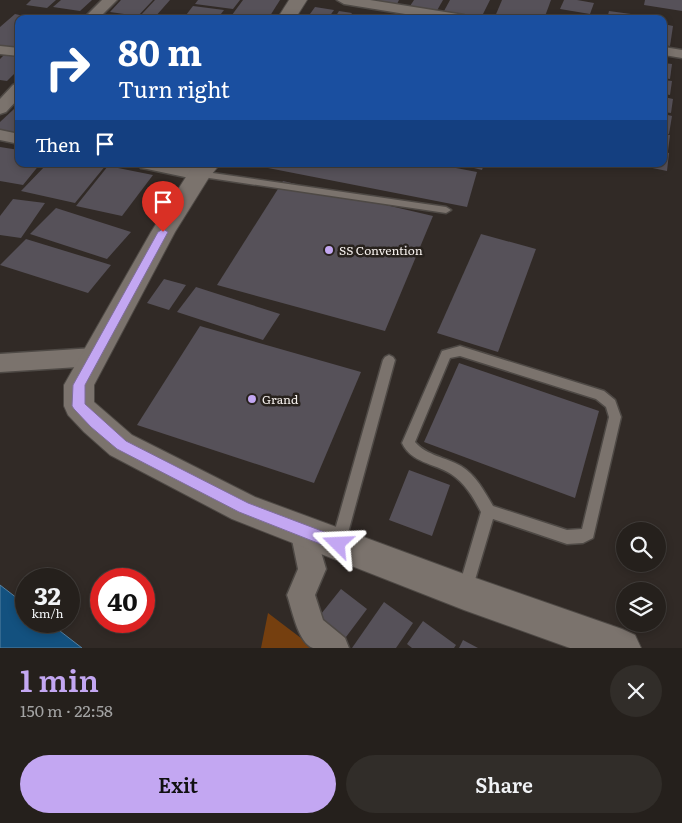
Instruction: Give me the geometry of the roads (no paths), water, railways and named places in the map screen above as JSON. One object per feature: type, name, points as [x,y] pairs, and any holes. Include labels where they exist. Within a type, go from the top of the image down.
[{"type":"street","points":[[94,15],[110,0]]},
{"type":"street","points":[[289,15],[298,0]]},
{"type":"street","points":[[344,0],[439,15]]},
{"type":"street","points":[[0,50],[15,52]]},
{"type":"street","points":[[667,52],[682,54]]},
{"type":"street","points":[[8,106],[15,95]]},
{"type":"street","points":[[0,135],[15,138]]},
{"type":"street","points":[[181,167],[204,169],[163,232],[79,385],[79,406],[95,423],[121,445],[244,508],[464,592],[622,648]]},
{"type":"street","points":[[0,363],[94,357]]},
{"type":"street","points":[[303,530],[312,569],[301,595],[312,629],[335,648]]},
{"type":"lane","points":[[204,169],[446,210]]},
{"type":"lane","points":[[464,592],[488,511],[476,488],[468,479],[455,469],[416,452],[408,443],[446,354],[450,352],[460,351],[600,395],[614,409],[615,417],[588,533],[583,536],[567,537],[488,511]]},
{"type":"lane","points":[[338,544],[389,360]]},
{"type":"water","points":[[0,585],[15,597],[15,633],[63,633],[82,648],[0,648]]},
{"type":"place","name":"SS Convention","points":[[329,250]]},
{"type":"place","name":"Grand","points":[[252,399]]}]
